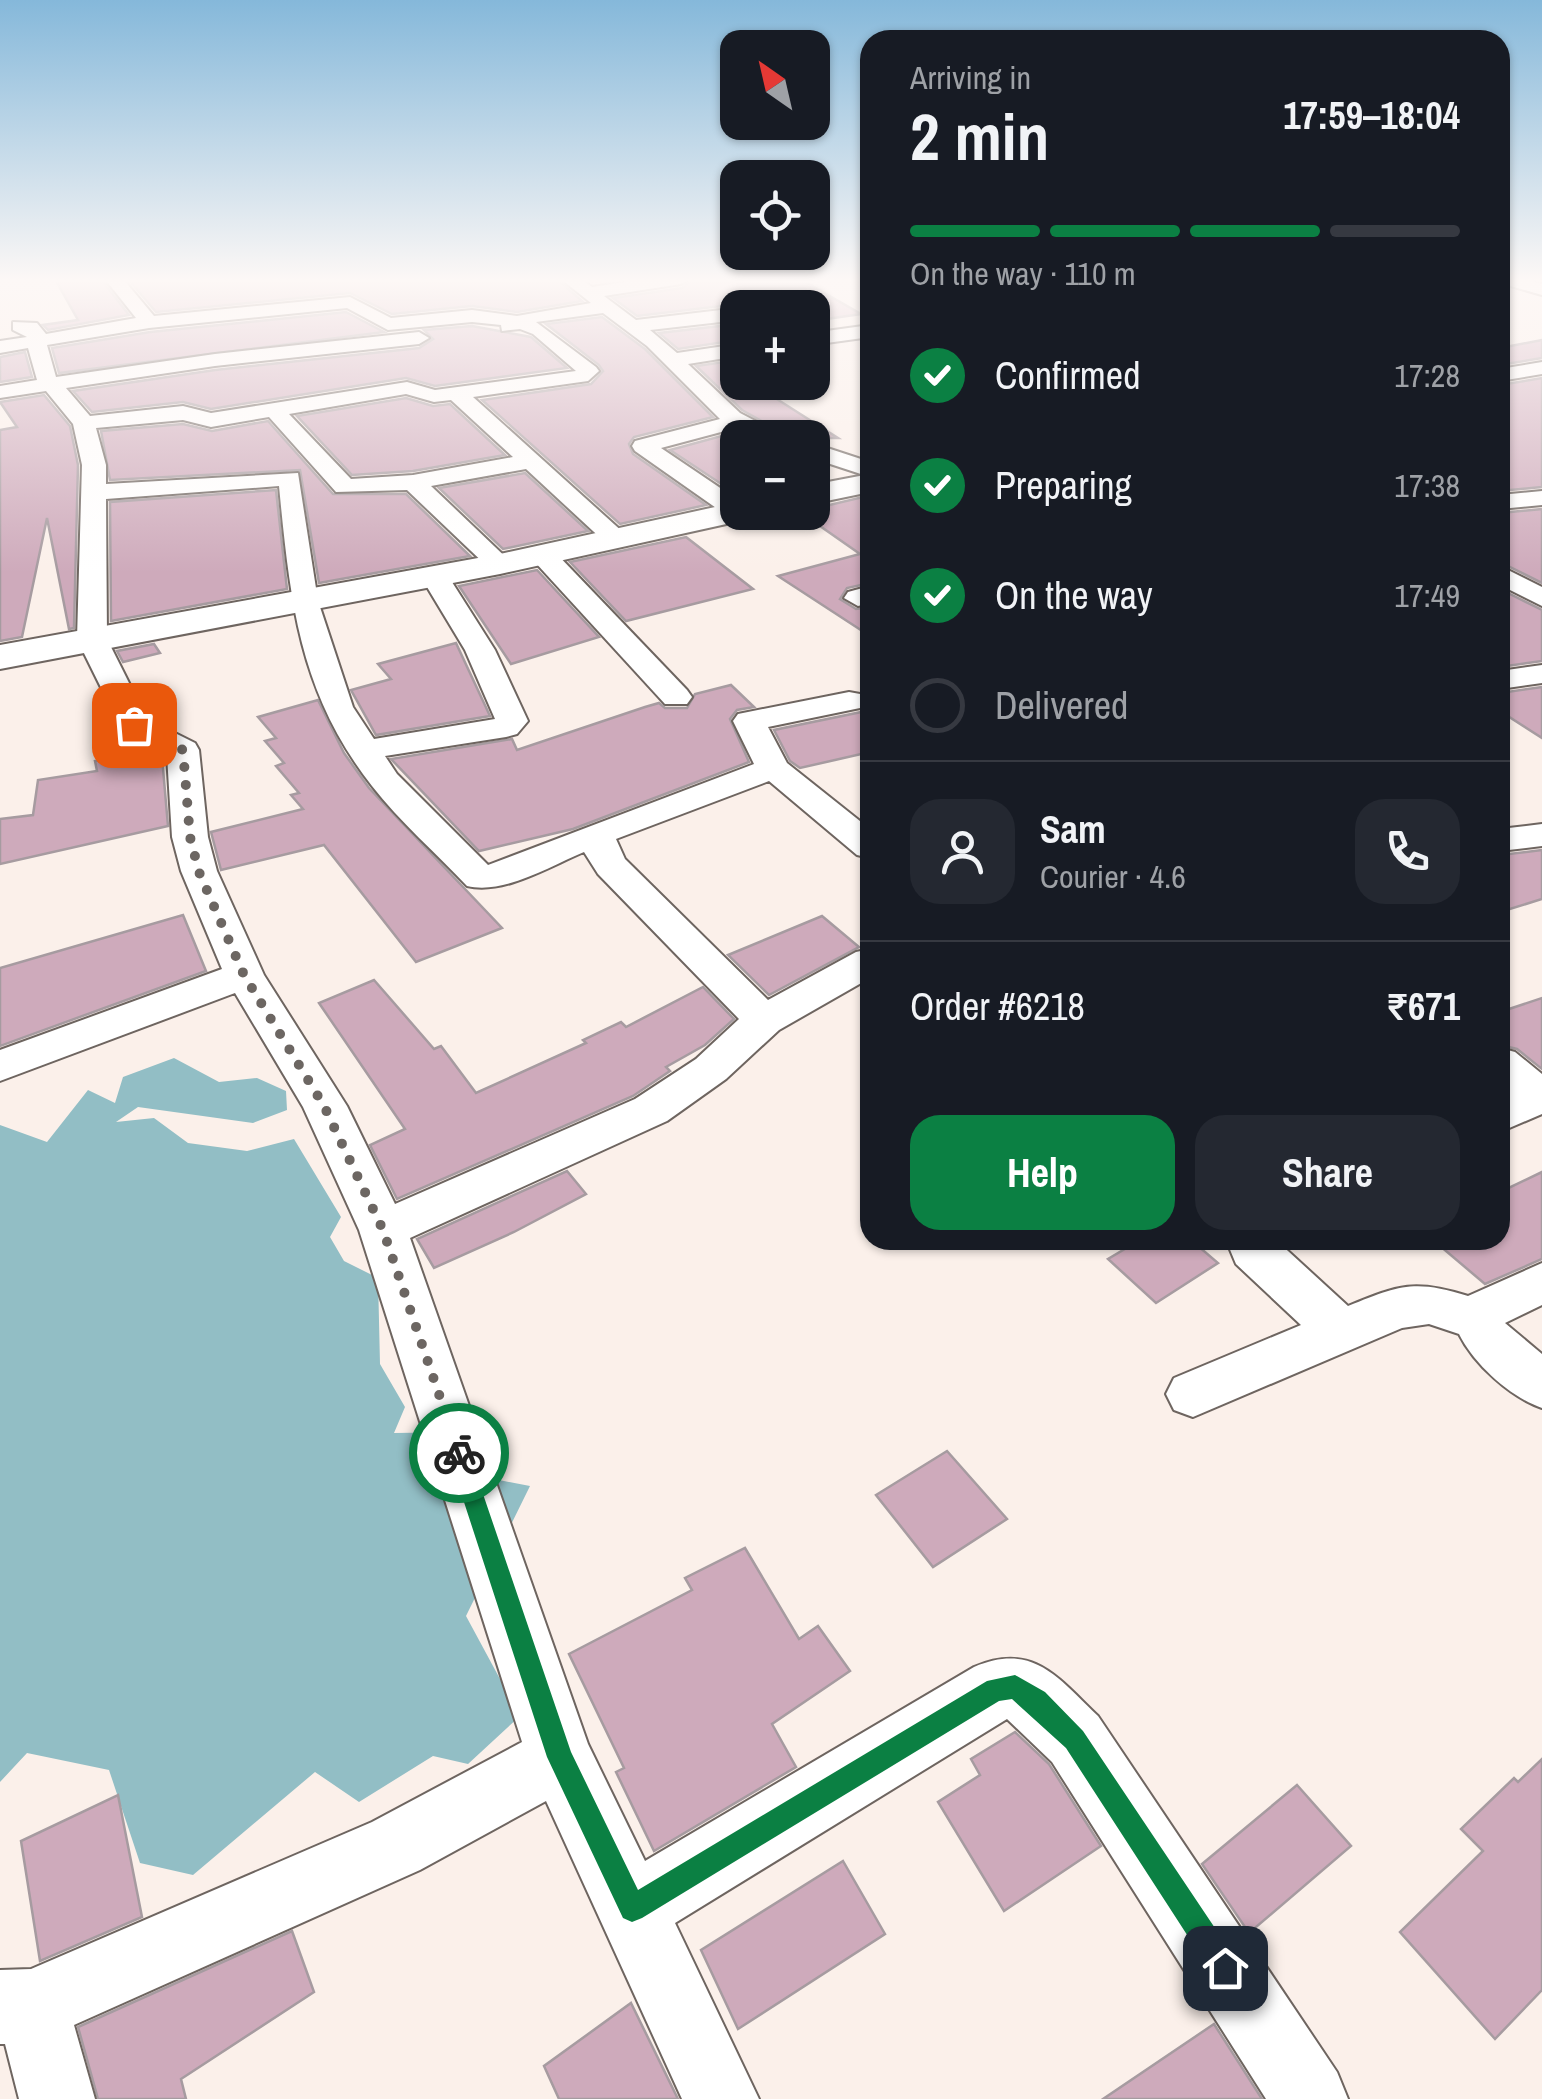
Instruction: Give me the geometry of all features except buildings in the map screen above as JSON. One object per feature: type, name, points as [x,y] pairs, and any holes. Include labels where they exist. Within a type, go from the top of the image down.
[{"type":"street","points":[[45,377],[84,423],[96,492],[92,640],[134,725],[183,750],[190,837],[199,872],[244,975],[324,1106],[383,1230],[560,1757],[722,2099]]},
{"type":"street","points":[[0,392],[109,377]]},
{"type":"street","points":[[305,377],[333,400]]},
{"type":"street","points":[[84,423],[183,413],[206,421],[407,388],[432,396],[567,377]]},
{"type":"street","points":[[690,377],[737,420]]},
{"type":"street","points":[[456,393],[616,540]]},
{"type":"street","points":[[274,410],[343,486],[413,482],[531,461]]},
{"type":"street","points":[[720,425],[643,444],[720,499]]},
{"type":"street","points":[[830,456],[860,467]]},
{"type":"street","points":[[96,492],[290,478],[304,601],[338,707],[385,781],[480,878],[773,768]]},
{"type":"street","points":[[413,482],[500,564]]},
{"type":"street","points":[[830,492],[860,485]]},
{"type":"street","points":[[1510,501],[1542,498]]},
{"type":"street","points":[[0,657],[434,577],[720,516]]},
{"type":"street","points":[[543,555],[676,697]]},
{"type":"street","points":[[364,750],[511,724],[480,650],[434,577]]},
{"type":"street","points":[[1510,580],[1542,598]]},
{"type":"street","points":[[1510,679],[1542,674]]},
{"type":"street","points":[[849,701],[750,721],[773,768],[860,839]]},
{"type":"street","points":[[597,834],[599,847],[611,866],[764,1020]]},
{"type":"street","points":[[1510,839],[1542,835]]},
{"type":"street","points":[[383,1230],[651,1110],[711,1069],[764,1020],[860,967]]},
{"type":"street","points":[[0,1066],[244,975]]},
{"type":"street","points":[[1510,1071],[1541,1097],[1510,1111]]},
{"type":"street","points":[[1252,1250],[1342,1331]]},
{"type":"street","points":[[1478,1318],[1488,1308],[1542,1283]]},
{"type":"street","points":[[1193,1394],[1416,1304],[1478,1318]]},
{"type":"street","points":[[1478,1318],[1486,1336],[1542,1386]]},
{"type":"street","points":[[632,1909],[996,1689],[1015,1687],[1036,1701],[1074,1740],[1310,2099]]},
{"type":"street","points":[[57,2099],[16,2006],[396,1846],[560,1757]]},
{"type":"water","points":[[174,1058],[219,1082],[257,1078],[286,1091],[287,1110],[253,1123],[138,1107],[116,1122],[154,1118],[188,1143],[247,1151],[294,1139],[341,1217],[330,1237],[344,1261],[378,1278],[380,1364],[405,1407],[394,1433],[471,1432],[499,1480],[530,1486],[466,1616],[520,1716],[468,1764],[433,1756],[359,1802],[315,1772],[193,1875],[140,1863],[109,1770],[27,1753],[0,1782],[0,1125],[47,1142],[88,1090],[115,1103],[123,1077]]},
{"type":"way so far","points":[[134,725],[183,750],[186,810],[199,872],[244,975],[324,1106],[383,1230],[459,1453]]},
{"type":"route","points":[[459,1453],[560,1757],[632,1909],[996,1689],[1015,1687],[1036,1701],[1074,1740],[1225,1968]]}]
